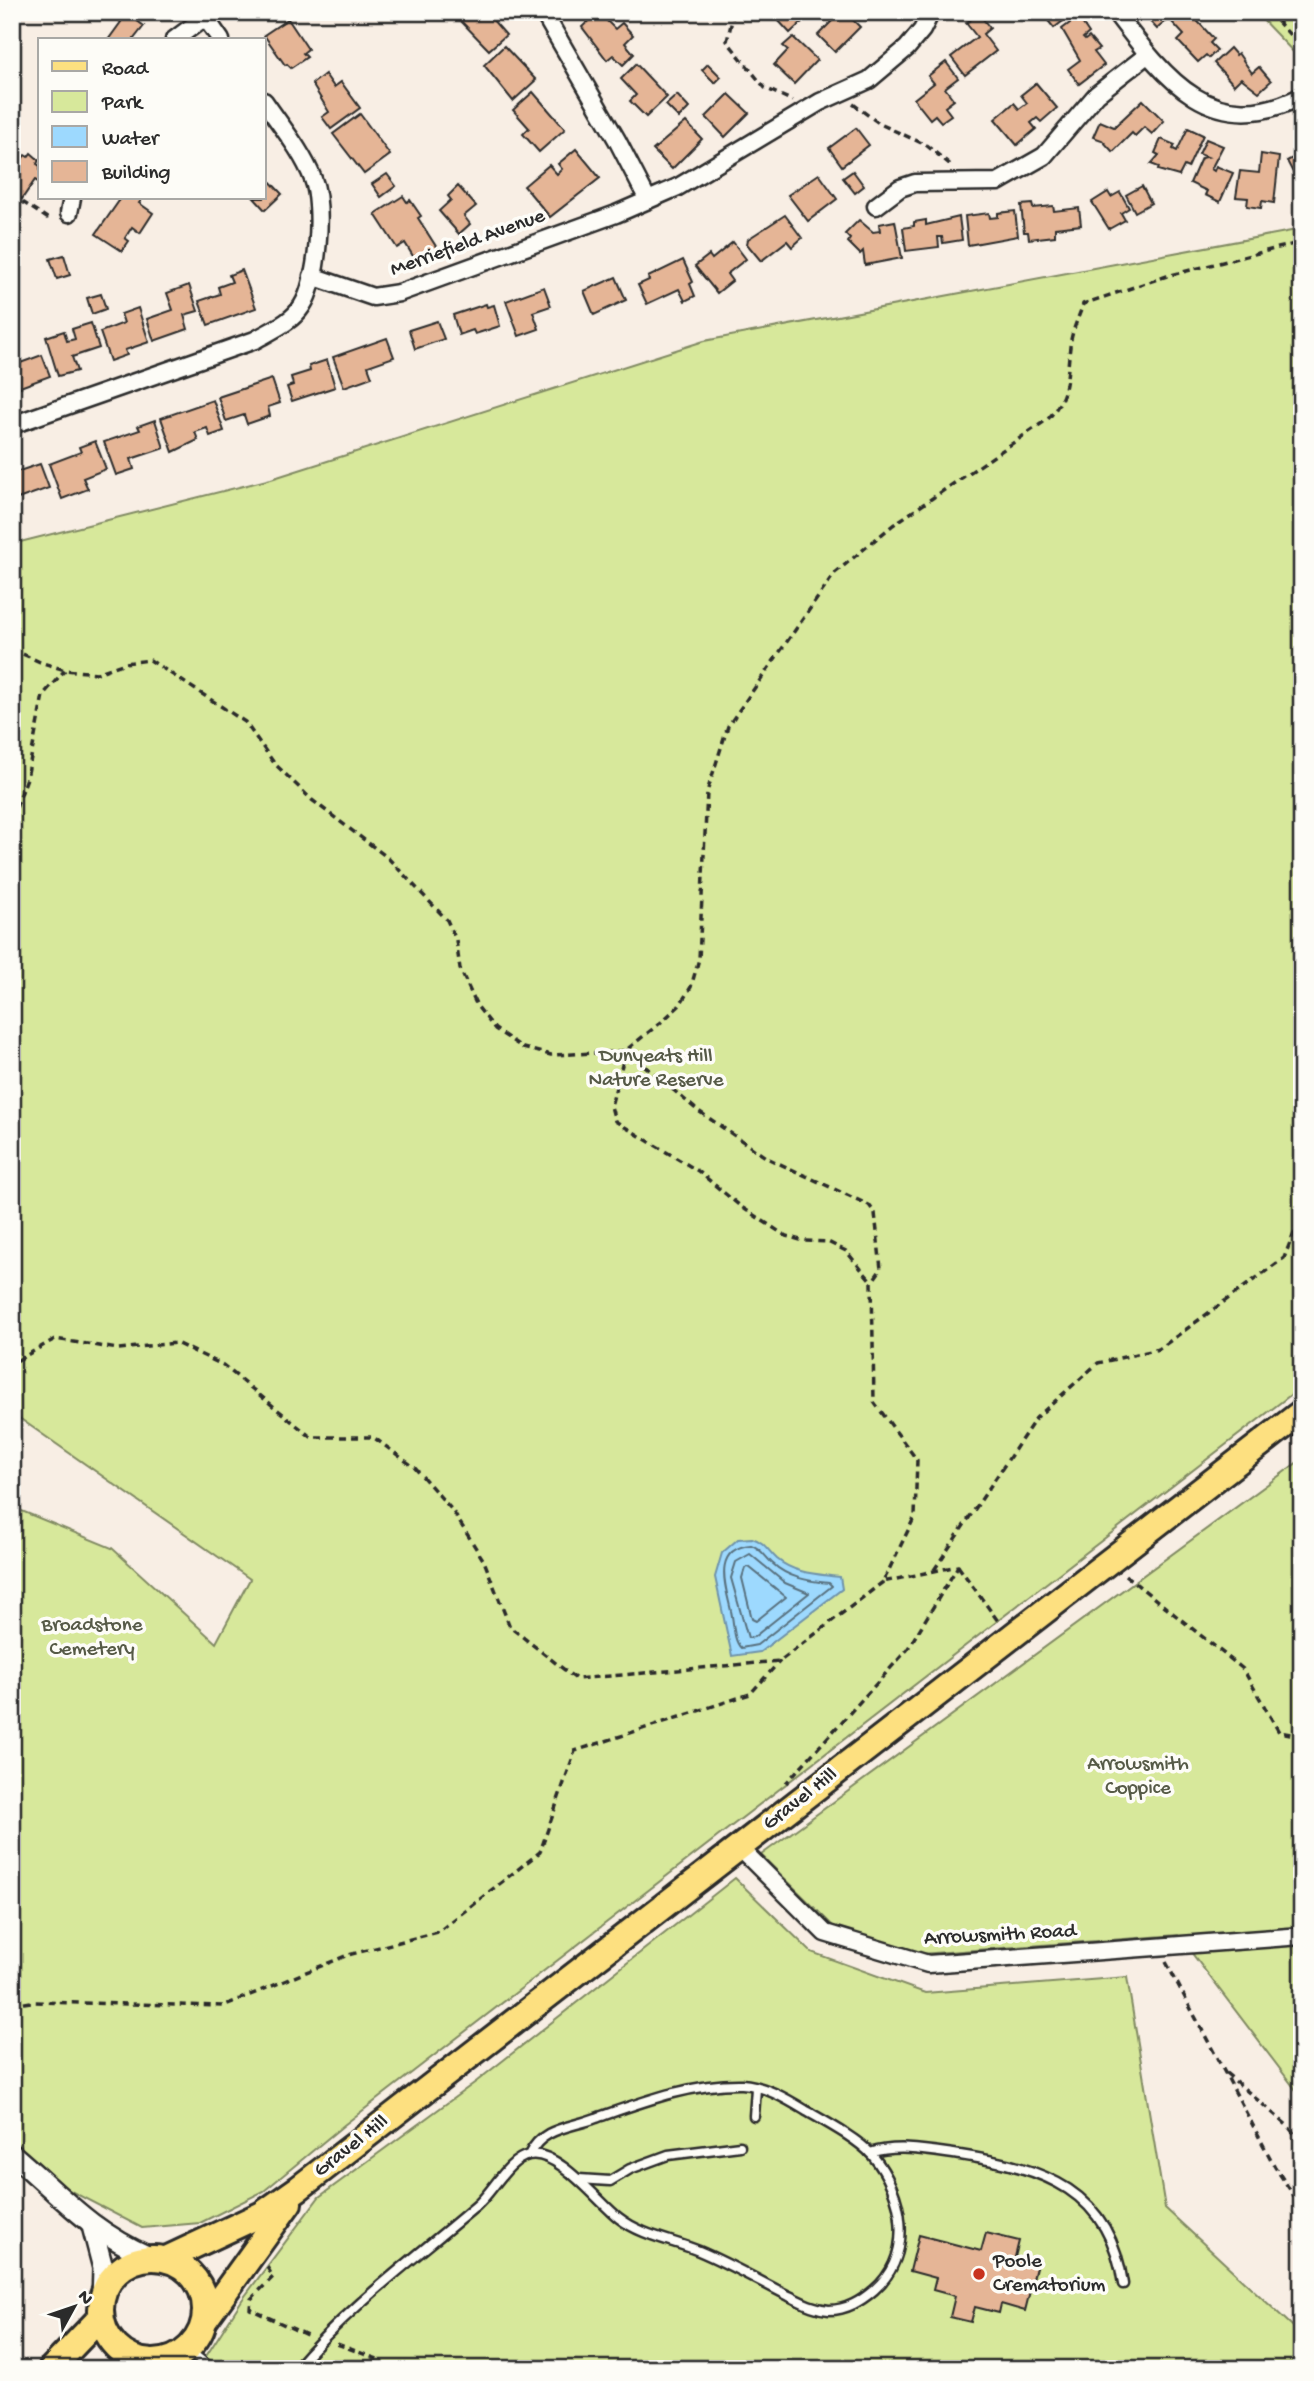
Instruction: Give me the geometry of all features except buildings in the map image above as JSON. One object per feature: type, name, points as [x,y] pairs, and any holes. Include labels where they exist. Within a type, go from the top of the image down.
[{"type":"main road","name":"Gravel Hill","points":[[157,2258],[262,2214],[299,2188],[740,1848],[1008,1636],[1302,1412]]},
{"type":"main road","name":"Gravel Hill","points":[[205,2319],[299,2188]]},
{"type":"main road","points":[[114,2369],[173,2359],[188,2350],[199,2336],[205,2319],[205,2304],[193,2275],[180,2265],[157,2258],[132,2262],[118,2271],[107,2285],[101,2309],[105,2332],[114,2344],[140,2361],[155,2362]]},
{"type":"main road","points":[[51,2369],[101,2309]]},
{"type":"street","name":"Merriefield Avenue","points":[[313,276],[373,297],[399,293],[648,201],[678,187],[844,90],[869,80],[890,65],[922,30],[931,12]]},
{"type":"street","points":[[1115,12],[1147,55],[1190,96],[1220,109],[1260,113],[1302,96]]},
{"type":"street","points":[[548,14],[648,201]]},
{"type":"street","points":[[177,38],[206,15],[220,38]]},
{"type":"street","points":[[876,206],[900,188],[915,183],[998,182],[1044,156],[1097,94],[1147,55]]},
{"type":"street","points":[[12,425],[255,340],[290,320],[304,304],[313,276],[320,209],[314,180],[293,143],[266,105]]},
{"type":"street","name":"Arrowsmith Road","points":[[740,1848],[825,1933],[928,1964],[1302,1936]]},
{"type":"street","points":[[12,2154],[92,2226],[113,2241],[157,2258]]},
{"type":"street","points":[[92,2226],[103,2268],[101,2309]]},
{"type":"lane","points":[[295,2369],[383,2283],[480,2203],[513,2165],[529,2155],[535,2142],[549,2132],[641,2101],[744,2084],[794,2103],[870,2153],[894,2192],[902,2230],[900,2247],[878,2286],[862,2300],[831,2310],[810,2307],[702,2252],[638,2231],[549,2158],[529,2155]]},
{"type":"lane","points":[[754,2116],[756,2088]]},
{"type":"lane","points":[[576,2178],[599,2183],[610,2181],[630,2169],[668,2155],[740,2146]]},
{"type":"lane","points":[[870,2153],[886,2148],[938,2152],[1021,2166],[1060,2182],[1098,2214],[1118,2253],[1123,2284]]},
{"type":"lane","points":[[188,2350],[212,2369]]},
{"type":"path","points":[[734,12],[727,41],[765,88],[808,110]]},
{"type":"path","points":[[1269,12],[1302,48]]},
{"type":"path","points":[[844,90],[856,107],[880,124],[926,145],[972,184]]},
{"type":"path","points":[[12,195],[47,218],[71,205]]},
{"type":"path","points":[[873,1282],[846,1251],[828,1242],[804,1241],[786,1236],[740,1206],[698,1171],[615,1121],[611,1106],[626,1050],[679,1006],[691,987],[699,959],[707,792],[728,726],[835,573],[892,525],[1048,419],[1062,404],[1068,382],[1070,344],[1083,304],[1167,276],[1302,242]]},
{"type":"path","points":[[12,649],[65,670],[97,673],[125,663],[150,660],[245,722],[274,763],[312,800],[388,858],[447,920],[456,940],[460,969],[477,1006],[495,1029],[523,1048],[551,1055],[626,1050],[697,1110],[767,1158],[869,1205],[874,1213],[881,1269],[873,1282],[874,1402],[917,1460],[915,1516],[883,1582]]},
{"type":"path","points":[[12,820],[27,778],[43,695],[65,670]]},
{"type":"path","points":[[932,1572],[1036,1418],[1098,1363],[1159,1349],[1284,1258],[1302,1212]]},
{"type":"path","points":[[12,1336],[18,1360],[55,1339],[118,1349],[176,1343],[223,1365],[310,1437],[373,1437],[414,1467],[452,1510],[484,1561],[510,1627],[576,1679],[780,1661]]},
{"type":"path","points":[[1107,1561],[1243,1669],[1279,1732],[1302,1736]]},
{"type":"path","points":[[12,2005],[31,2002],[223,2006],[348,1955],[438,1932],[540,1852],[575,1751],[750,1694],[780,1661],[883,1582],[958,1566]]},
{"type":"path","points":[[958,1566],[1008,1636]]},
{"type":"path","points":[[780,1789],[907,1650],[958,1566]]},
{"type":"path","points":[[1158,1948],[1275,2167],[1302,2208]]},
{"type":"path","points":[[1224,2072],[1289,2126],[1302,2144]]},
{"type":"path","points":[[252,2253],[263,2259],[273,2277],[251,2299],[250,2309],[321,2341],[359,2350],[380,2360],[387,2369]]},
{"type":"green space","points":[[1255,12],[1302,12],[1302,61]]},
{"type":"green space","name":"Dunyeats Hill Nature Reserve","points":[[1302,229],[1302,1386],[344,2125],[264,2191],[200,2223],[142,2228],[59,2185],[12,2145],[12,1507],[112,1548],[216,1643],[250,1579],[12,1413],[12,544],[271,479],[704,341]]},
{"type":"green space","name":"Arrowsmith Coppice","points":[[1302,1459],[1302,2098],[1178,1935],[920,1954],[833,1926],[761,1855]]},
{"type":"green space","points":[[735,1878],[811,1952],[925,1993],[1127,1977],[1165,2208],[1302,2335],[1302,2369],[181,2369],[203,2361],[242,2300],[319,2197],[477,2081]]},
{"type":"water","points":[[752,1538],[791,1568],[840,1577],[842,1589],[760,1652],[732,1656],[715,1577],[722,1553],[738,1539]]},
{"type":"place","name":"Poole Crematorium","points":[[979,2274]]},
{"type":"park label","name":"Broadstone Cemetery","points":[[92,1638]]}]
